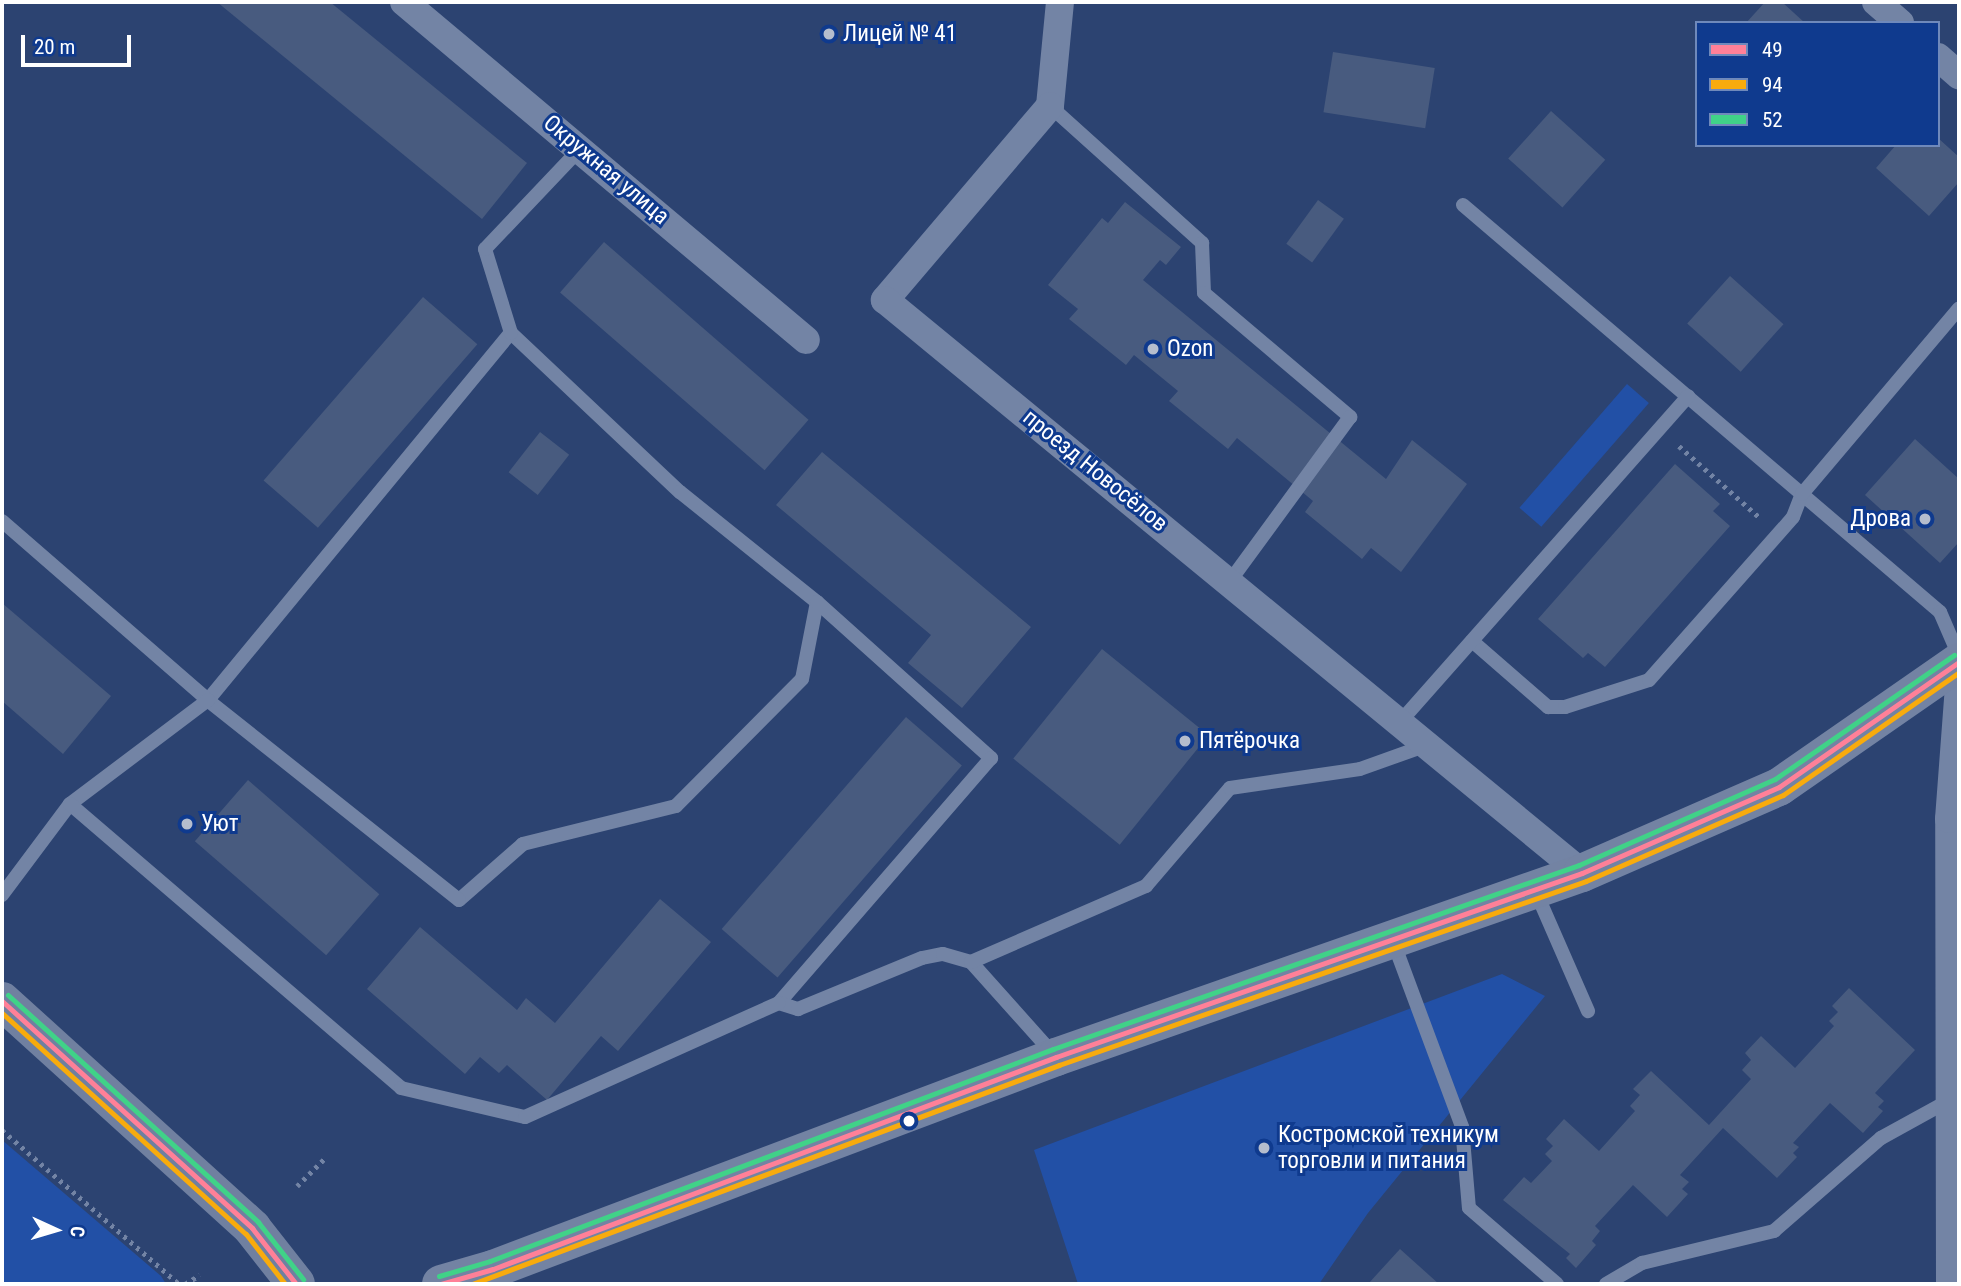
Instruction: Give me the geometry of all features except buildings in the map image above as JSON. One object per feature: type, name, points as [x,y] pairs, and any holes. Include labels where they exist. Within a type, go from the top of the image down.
[{"type":"highway","points":[[2,1001],[252,1228],[296,1284]]},
{"type":"main road","points":[[441,1284],[493,1269],[1056,1057],[1582,873],[1779,787],[1959,662]]},
{"type":"street","name":"Окружная улица","points":[[404,2],[581,148],[806,340]]},
{"type":"street","points":[[1050,106],[1060,2]]},
{"type":"street","points":[[1876,2],[1898,21]]},
{"type":"street","points":[[1940,59],[1959,75]]},
{"type":"street","name":"проезд Новосёлов","points":[[1050,106],[885,300],[1582,873]]},
{"type":"street","points":[[1950,1284],[1948,1101],[1959,685]]},
{"type":"lane","points":[[1050,106],[1202,243],[1203,293],[1350,417],[1230,581]]},
{"type":"lane","points":[[71,804],[401,1088],[525,1117],[779,1003],[990,758],[817,602],[680,492],[511,333],[485,248],[581,148]]},
{"type":"lane","points":[[1463,205],[1941,612],[1959,656]]},
{"type":"lane","points":[[1472,641],[1548,707],[1565,707],[1649,680],[1793,517],[1802,494],[1959,309]]},
{"type":"lane","points":[[2,895],[71,804],[208,700],[511,333]]},
{"type":"lane","points":[[1400,722],[1688,396]]},
{"type":"lane","points":[[2,521],[208,700],[459,900],[523,844],[676,806],[802,679],[817,602]]},
{"type":"lane","points":[[971,961],[1146,886],[1230,789],[1360,769],[1427,745]]},
{"type":"lane","points":[[1535,891],[1588,1011]]},
{"type":"lane","points":[[1393,941],[1462,1127],[1469,1208],[1557,1284]]},
{"type":"lane","points":[[779,1003],[798,1009],[922,958],[943,954],[971,961],[1056,1057]]},
{"type":"lane","points":[[1606,1284],[1642,1263],[1773,1231],[1881,1138],[1948,1101]]},
{"type":"path","points":[[1660,428],[1778,534]]},
{"type":"path","points":[[2,1130],[179,1284]]},
{"type":"path","points":[[297,1186],[326,1157]]},
{"type":"path","points":[[185,1284],[200,1275]]},
{"type":"shaded area","points":[[1627,384],[1649,403],[1541,527],[1519,508]]},
{"type":"shaded area","points":[[1502,974],[1545,996],[1368,1213],[1319,1284],[1078,1284],[1034,1150]]},
{"type":"shaded area","points":[[2,1140],[161,1276],[166,1284],[2,1284]]},
{"type":"transit line","name":"52","points":[[439,1276],[490,1261],[1053,1049],[1579,865],[1775,779],[1954,655]]},
{"type":"transit line","name":"49","points":[[441,1284],[493,1269],[1056,1057],[1582,873],[1779,787],[1959,662]]},
{"type":"transit line","name":"94","points":[[472,1284],[1059,1065],[1586,881],[1783,795],[1959,672]]},
{"type":"transit line","name":"52","points":[[8,995],[258,1222],[303,1279]]},
{"type":"transit line","name":"49","points":[[2,1001],[252,1228],[296,1284]]},
{"type":"transit line","name":"94","points":[[2,1013],[246,1234],[285,1284]]},
{"type":"place","name":"Лицей № 41","points":[[829,34]]},
{"type":"place","name":"Ozon","points":[[1153,349]]},
{"type":"place","name":"Дрова","points":[[1925,519]]},
{"type":"place","name":"Пятёрочка","points":[[1185,741]]},
{"type":"place","name":"Уют","points":[[187,824]]},
{"type":"place","name":"Костромской техникум торговли и питания","points":[[1264,1148]]}]
